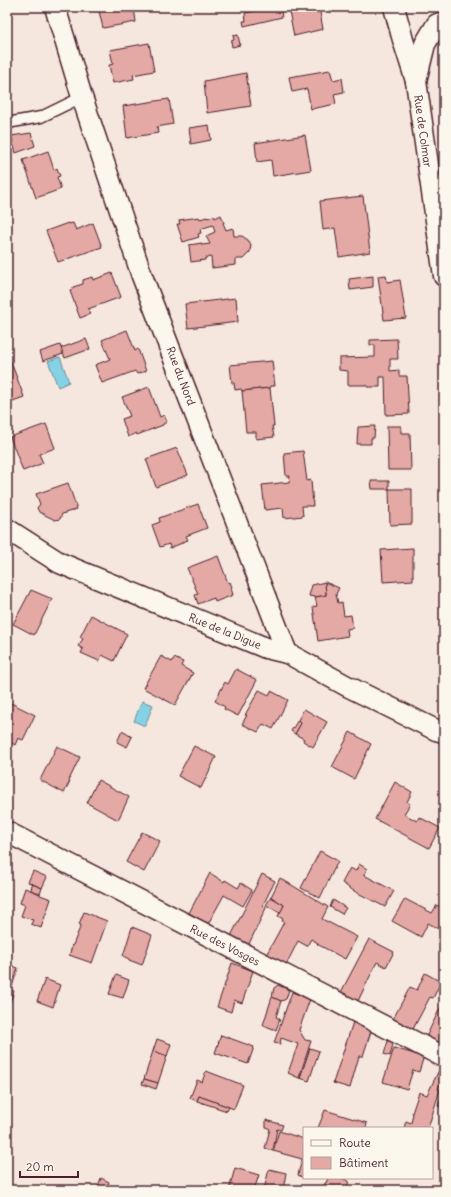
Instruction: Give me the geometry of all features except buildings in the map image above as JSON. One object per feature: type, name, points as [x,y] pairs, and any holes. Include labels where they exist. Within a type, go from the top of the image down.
[{"type":"street","name":"Rue du Nord","points":[[55,7],[82,97],[142,276],[287,652]]},
{"type":"street","name":"Rue de Colmar","points":[[394,7],[416,81],[444,276]]},
{"type":"street","name":"Rue de Colmar","points":[[416,81],[425,44],[437,24],[444,22]]},
{"type":"street","name":"Rue de la Digue","points":[[7,529],[60,563],[266,648],[287,652],[354,689],[436,730],[444,732]]},
{"type":"street","name":"Rue des Vosges","points":[[7,832],[444,1057]]},
{"type":"lane","points":[[7,122],[41,117],[82,97]]},
{"type":"water","points":[[60,357],[69,382],[58,387],[48,361]]},
{"type":"water","points":[[142,701],[153,705],[145,726],[134,721]]}]
